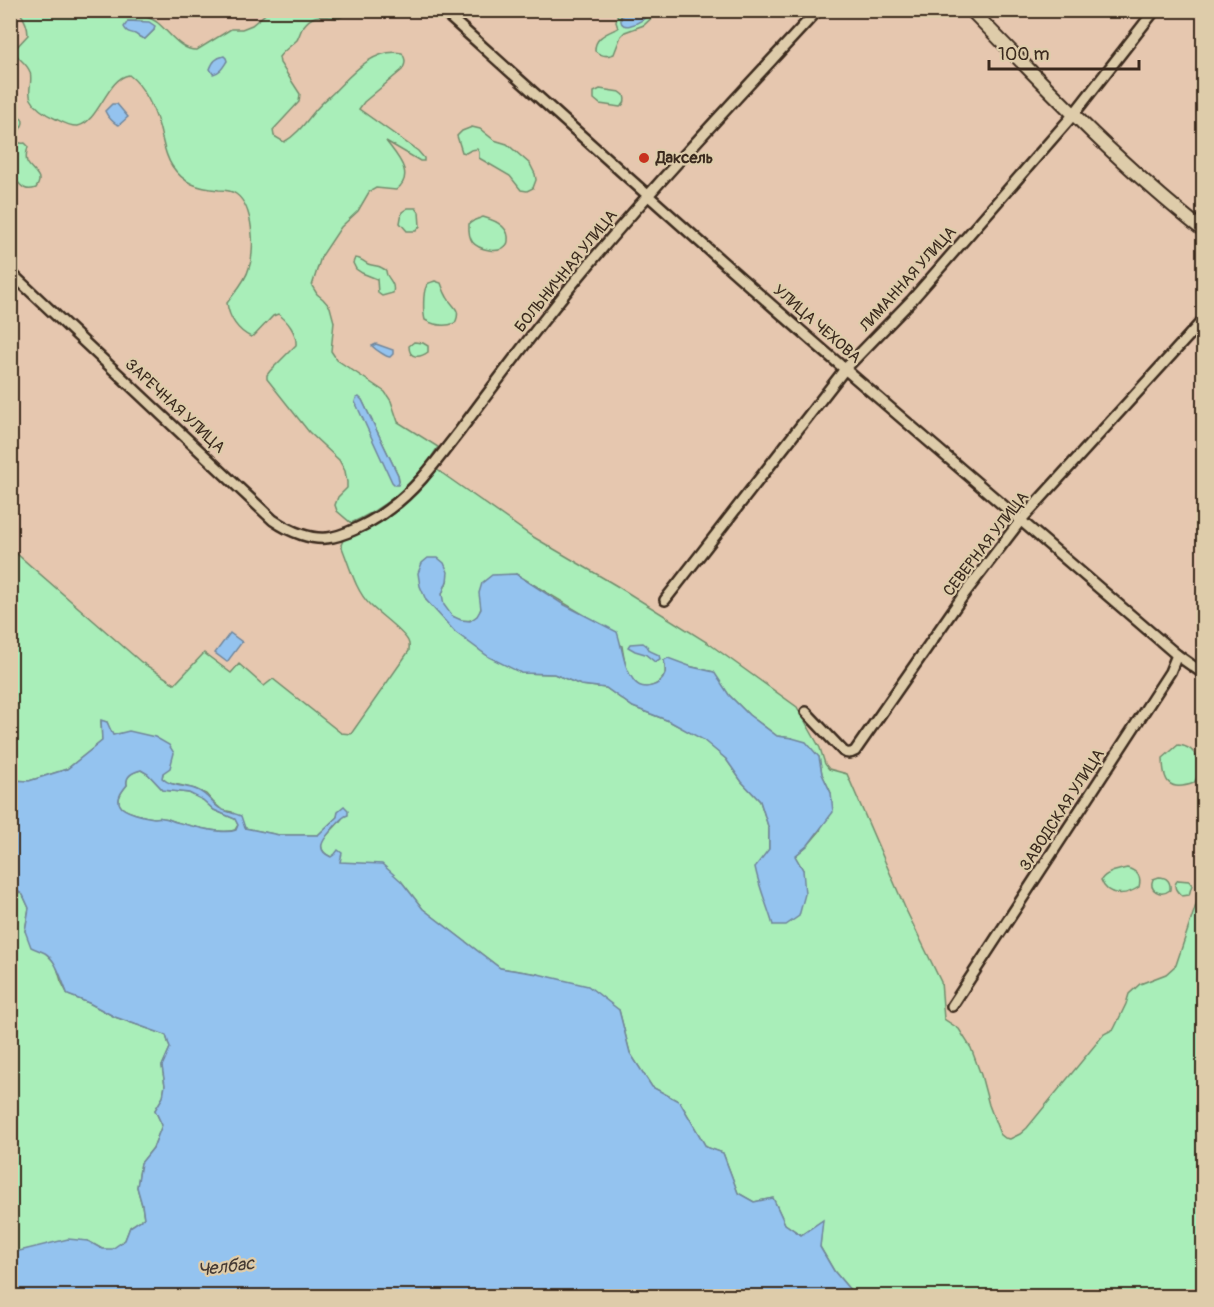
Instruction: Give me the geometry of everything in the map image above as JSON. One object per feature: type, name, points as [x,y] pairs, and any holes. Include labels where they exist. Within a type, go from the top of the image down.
[{"type":"street","name":"УЛИЦА ЧЕХОВА","points":[[442,10],[845,369],[1177,656]]},
{"type":"street","name":"БОЛЬНИЧНАЯ УЛИЦА","points":[[332,537],[350,531],[379,516],[402,500],[414,487],[435,463],[548,315],[648,195],[818,10]]},
{"type":"street","points":[[971,10],[1073,115],[1203,231]]},
{"type":"street","name":"ЛИМАННАЯ УЛИЦА","points":[[665,600],[845,369],[911,301],[1073,115],[1155,10]]},
{"type":"street","name":"ЗАРЕЧНАЯ УЛИЦА","points":[[10,272],[273,520],[288,530],[320,538],[332,537]]},
{"type":"street","name":"СЕВЕРНАЯ УЛИЦА","points":[[807,712],[843,751],[851,754],[855,751],[965,593],[1021,520],[1203,319]]},
{"type":"street","points":[[1177,656],[1203,674]]},
{"type":"street","name":"ЗАВОДСКАЯ УЛИЦА","points":[[952,1006],[1163,682],[1177,656]]},
{"type":"green space","points":[[19,11],[132,11],[155,21],[186,47],[197,50],[231,29],[242,29],[252,25],[269,11],[347,11],[339,18],[320,16],[311,19],[303,27],[297,40],[279,57],[280,63],[300,94],[299,102],[273,130],[274,136],[284,142],[297,132],[319,106],[364,64],[382,54],[402,53],[405,62],[402,70],[364,102],[359,109],[418,151],[424,161],[420,161],[386,141],[403,166],[405,172],[402,184],[396,190],[376,188],[369,192],[358,211],[341,227],[321,257],[312,286],[330,307],[334,322],[331,351],[337,360],[385,392],[391,401],[398,422],[438,447],[421,471],[389,501],[351,523],[337,511],[335,505],[338,497],[347,488],[345,471],[339,460],[309,432],[267,379],[270,371],[296,345],[293,332],[288,323],[278,314],[251,337],[238,328],[232,319],[227,303],[245,278],[252,251],[250,218],[242,200],[232,192],[204,188],[181,177],[167,157],[159,126],[144,91],[129,75],[121,78],[115,84],[92,117],[78,126],[64,123],[39,109],[30,96],[30,72],[14,50],[28,35]],"holes":[[[128,21],[142,21],[154,30],[145,39],[142,38],[134,32]],[[359,398],[398,475],[399,482]]]},
{"type":"green space","points":[[618,11],[624,11],[620,18],[648,16],[651,11],[659,11],[644,25],[625,32],[614,54],[602,55],[595,51],[595,46],[602,36],[618,28],[616,22]]},
{"type":"green space","points":[[600,89],[620,92],[624,95],[624,103],[620,107],[600,104],[594,99],[594,92]]},
{"type":"green space","points":[[15,116],[23,122],[14,139],[28,146],[27,162],[39,180],[36,188],[25,188],[11,176],[11,118]]},
{"type":"green space","points":[[472,127],[480,129],[494,140],[507,144],[530,164],[536,180],[533,188],[527,191],[521,190],[510,176],[479,158],[477,149],[462,152],[457,136]]},
{"type":"green space","points":[[408,208],[416,208],[419,212],[420,226],[416,231],[407,231],[400,223],[402,212]]},
{"type":"green space","points":[[483,217],[504,228],[508,236],[506,246],[495,251],[475,245],[469,235],[469,224]]},
{"type":"green space","points":[[355,258],[386,270],[393,285],[393,293],[382,296],[378,293],[377,279],[356,269],[353,263]]},
{"type":"green space","points":[[435,281],[441,283],[456,309],[458,315],[455,323],[440,325],[425,320],[425,290],[428,283]]},
{"type":"green space","points":[[414,342],[428,346],[428,352],[418,356],[413,355],[409,346]]},
{"type":"green space","points":[[436,469],[530,535],[708,643],[797,707],[820,748],[825,764],[829,769],[847,774],[906,910],[941,982],[944,1019],[959,1029],[971,1048],[989,1105],[1000,1134],[1005,1138],[1010,1139],[1027,1128],[1104,1034],[1114,1029],[1129,994],[1140,984],[1166,974],[1176,965],[1203,884],[1203,1296],[855,1296],[834,1271],[820,1247],[822,1221],[801,1235],[785,1224],[773,1198],[754,1202],[738,1193],[723,1153],[706,1147],[680,1102],[652,1087],[630,1053],[619,1010],[538,974],[500,968],[423,909],[401,881],[339,862],[335,855],[331,857],[324,852],[321,847],[322,842],[340,822],[344,807],[318,835],[279,835],[245,828],[232,812],[222,810],[206,794],[168,783],[162,778],[163,773],[112,735],[107,722],[101,721],[102,741],[67,769],[29,781],[11,780],[10,548],[141,662],[175,684],[204,653],[231,673],[239,664],[264,686],[273,679],[341,733],[351,734],[409,651],[409,645],[401,632],[365,599],[356,584],[341,545],[344,538],[388,516],[402,506]],"holes":[[[516,574],[586,616],[622,646],[628,672],[638,685],[649,687],[660,681],[665,672],[664,660],[713,672],[729,695],[749,715],[777,736],[792,738],[819,757],[822,774],[831,793],[820,831],[795,856],[803,870],[773,924],[768,906],[769,829],[760,801],[742,782],[726,759],[703,739],[669,721],[633,707],[606,688],[581,685],[554,674],[521,673],[426,600],[447,581],[442,595],[443,604],[454,617],[469,620],[476,617],[480,611],[481,601]]]},
{"type":"green space","points":[[1178,745],[1190,750],[1197,759],[1199,771],[1194,783],[1179,786],[1169,783],[1166,779],[1163,758]]},
{"type":"green space","points":[[141,770],[163,790],[189,793],[203,800],[214,810],[235,819],[238,825],[235,830],[206,829],[125,810],[120,805],[119,797],[127,785],[128,776]]},
{"type":"green space","points":[[1127,868],[1138,874],[1139,887],[1128,892],[1117,893],[1104,886],[1101,880],[1106,875]]},
{"type":"green space","points":[[1159,877],[1168,880],[1170,890],[1159,893],[1154,890],[1153,879]]},
{"type":"green space","points":[[1178,880],[1189,881],[1192,885],[1189,895],[1182,896],[1177,890],[1175,884]]},
{"type":"green space","points":[[11,886],[23,895],[29,908],[25,931],[56,964],[68,995],[115,1017],[166,1035],[170,1048],[162,1066],[165,1085],[163,1097],[155,1110],[162,1125],[153,1148],[141,1163],[137,1187],[144,1218],[130,1227],[125,1240],[112,1250],[102,1249],[88,1241],[11,1253]]},
{"type":"water","points":[[624,10],[651,11],[642,20],[630,26],[622,23]]},
{"type":"water","points":[[128,21],[149,22],[155,26],[154,30],[143,39],[126,30],[124,27]]},
{"type":"water","points":[[224,56],[227,61],[220,71],[213,74],[210,69],[212,64]]},
{"type":"water","points":[[112,104],[117,104],[128,117],[119,125],[105,111]]},
{"type":"water","points":[[376,344],[393,350],[393,354],[390,357],[383,354],[372,346]]},
{"type":"water","points":[[359,397],[398,475],[398,485],[392,482],[355,402]]},
{"type":"water","points":[[428,558],[438,558],[444,563],[448,572],[442,594],[444,605],[452,616],[470,621],[481,609],[479,593],[482,583],[492,575],[516,574],[561,603],[617,632],[628,670],[638,684],[647,687],[660,682],[665,674],[664,660],[668,658],[714,672],[729,695],[749,715],[777,736],[806,742],[819,757],[822,774],[831,793],[833,812],[808,845],[795,856],[803,870],[805,894],[799,916],[786,925],[773,925],[755,867],[769,849],[769,829],[760,801],[742,782],[726,759],[702,739],[669,721],[633,707],[606,688],[581,685],[554,674],[521,673],[489,657],[455,632],[426,600],[418,573],[422,563]]},
{"type":"water","points":[[230,633],[242,642],[227,662],[215,653]]},
{"type":"water","points":[[643,643],[650,651],[659,655],[660,659],[655,662],[645,654],[628,647],[630,644]]},
{"type":"water","name":"Челбас","points":[[101,720],[107,722],[113,735],[129,731],[155,737],[169,745],[174,753],[170,768],[163,773],[162,778],[170,783],[193,788],[224,811],[241,816],[245,828],[279,835],[318,835],[337,817],[338,811],[344,806],[348,810],[348,815],[340,820],[322,843],[326,854],[331,857],[338,850],[342,853],[340,862],[382,864],[401,881],[423,909],[500,968],[588,986],[619,1010],[630,1053],[652,1087],[680,1102],[706,1147],[723,1153],[738,1193],[754,1202],[773,1198],[785,1224],[801,1235],[823,1220],[820,1247],[834,1271],[855,1296],[11,1296],[11,1253],[68,1239],[88,1241],[102,1249],[112,1249],[125,1240],[130,1227],[144,1218],[137,1187],[141,1163],[153,1148],[162,1125],[155,1110],[163,1097],[165,1085],[162,1066],[170,1048],[166,1035],[115,1017],[68,995],[53,961],[45,953],[31,947],[25,931],[29,908],[23,895],[11,886],[11,780],[29,781],[67,769],[102,741]],"holes":[[[141,770],[163,790],[189,793],[203,800],[214,810],[235,819],[238,825],[236,830],[207,829],[165,818],[141,815],[122,808],[119,797],[127,785],[128,777]]]},
{"type":"place","name":"Даксель","points":[[644,158]]}]
